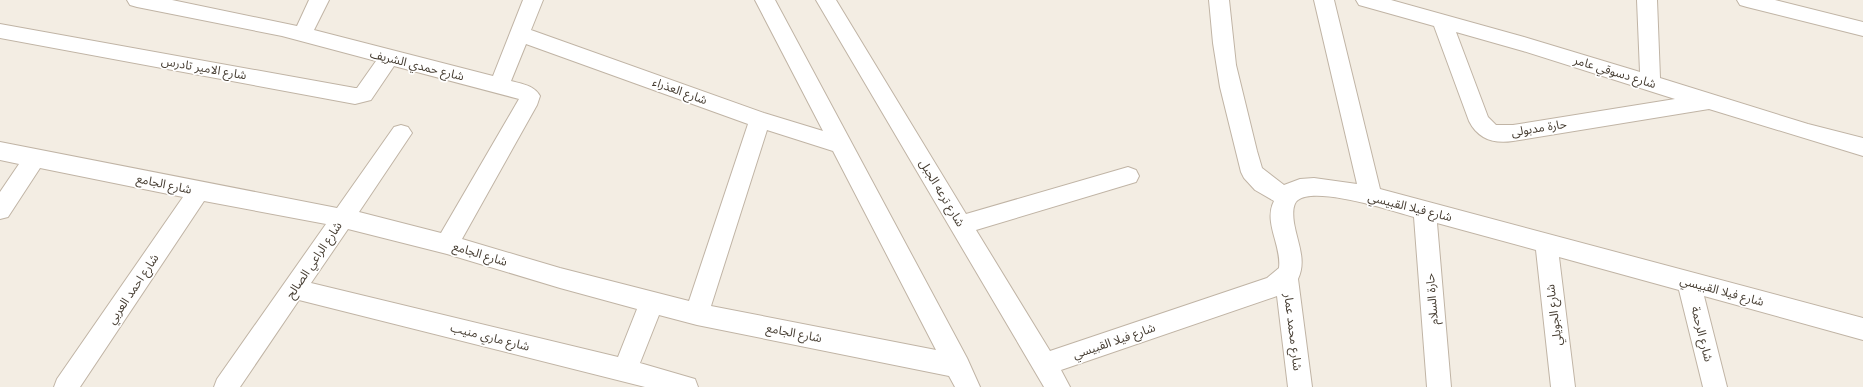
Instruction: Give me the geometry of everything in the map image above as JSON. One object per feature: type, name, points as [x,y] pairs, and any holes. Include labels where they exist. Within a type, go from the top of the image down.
[{"type":"street","name":"شارع حمدي الشريف","points":[[137,0],[302,35],[500,86],[526,93],[530,96],[447,244]]},
{"type":"street","points":[[302,35],[319,0]]},
{"type":"street","points":[[500,86],[533,0]]},
{"type":"street","points":[[765,0],[968,387]]},
{"type":"street","name":"شارع ترعه الجبل","points":[[826,0],[1058,387]]},
{"type":"street","points":[[1219,0],[1220,17],[1232,92],[1252,172],[1260,182],[1272,191],[1286,196],[1282,208],[1282,220],[1291,266],[1286,278]]},
{"type":"street","points":[[1324,0],[1371,196]]},
{"type":"street","name":"شارع دسوقي عامر","points":[[1366,0],[1650,82],[1709,102],[1863,147]]},
{"type":"street","points":[[1647,0],[1650,82]]},
{"type":"street","points":[[1747,0],[1863,29]]},
{"type":"street","name":"حارة مدبولى","points":[[1442,21],[1479,121],[1483,128],[1493,133],[1513,133],[1709,102]]},
{"type":"street","name":"شارع الامير تادرس","points":[[0,31],[354,96],[364,94],[389,57]]},
{"type":"street","name":"شارع العذراء","points":[[520,34],[760,120],[842,145]]},
{"type":"street","points":[[698,314],[760,120]]},
{"type":"street","name":"شارع الراعي الصالح","points":[[226,387],[295,289],[401,133]]},
{"type":"street","name":"شارع الجامع","points":[[0,151],[343,218],[447,244],[560,278],[698,314],[958,366]]},
{"type":"street","points":[[0,210],[35,158]]},
{"type":"street","points":[[961,225],[1128,176]]},
{"type":"street","name":"شارع فيلا القبيسي","points":[[1286,196],[1299,188],[1317,186],[1371,196],[1546,242],[1863,329]]},
{"type":"street","name":"شارع احمد العربي","points":[[66,387],[200,191]]},
{"type":"street","name":"حارة السلام","points":[[1425,210],[1439,387]]},
{"type":"street","name":"شارع الجويلي","points":[[1546,242],[1563,387]]},
{"type":"street","name":"شارع فيلا القبيسي","points":[[1045,364],[1275,286],[1286,278]]},
{"type":"street","name":"شارع محمد عمار","points":[[1286,278],[1300,387]]},
{"type":"street","name":"شارع الرحمة","points":[[1689,282],[1715,387]]},
{"type":"street","name":"شارع ماري منيب","points":[[295,289],[625,370],[686,387]]},
{"type":"street","points":[[625,370],[652,302]]}]
